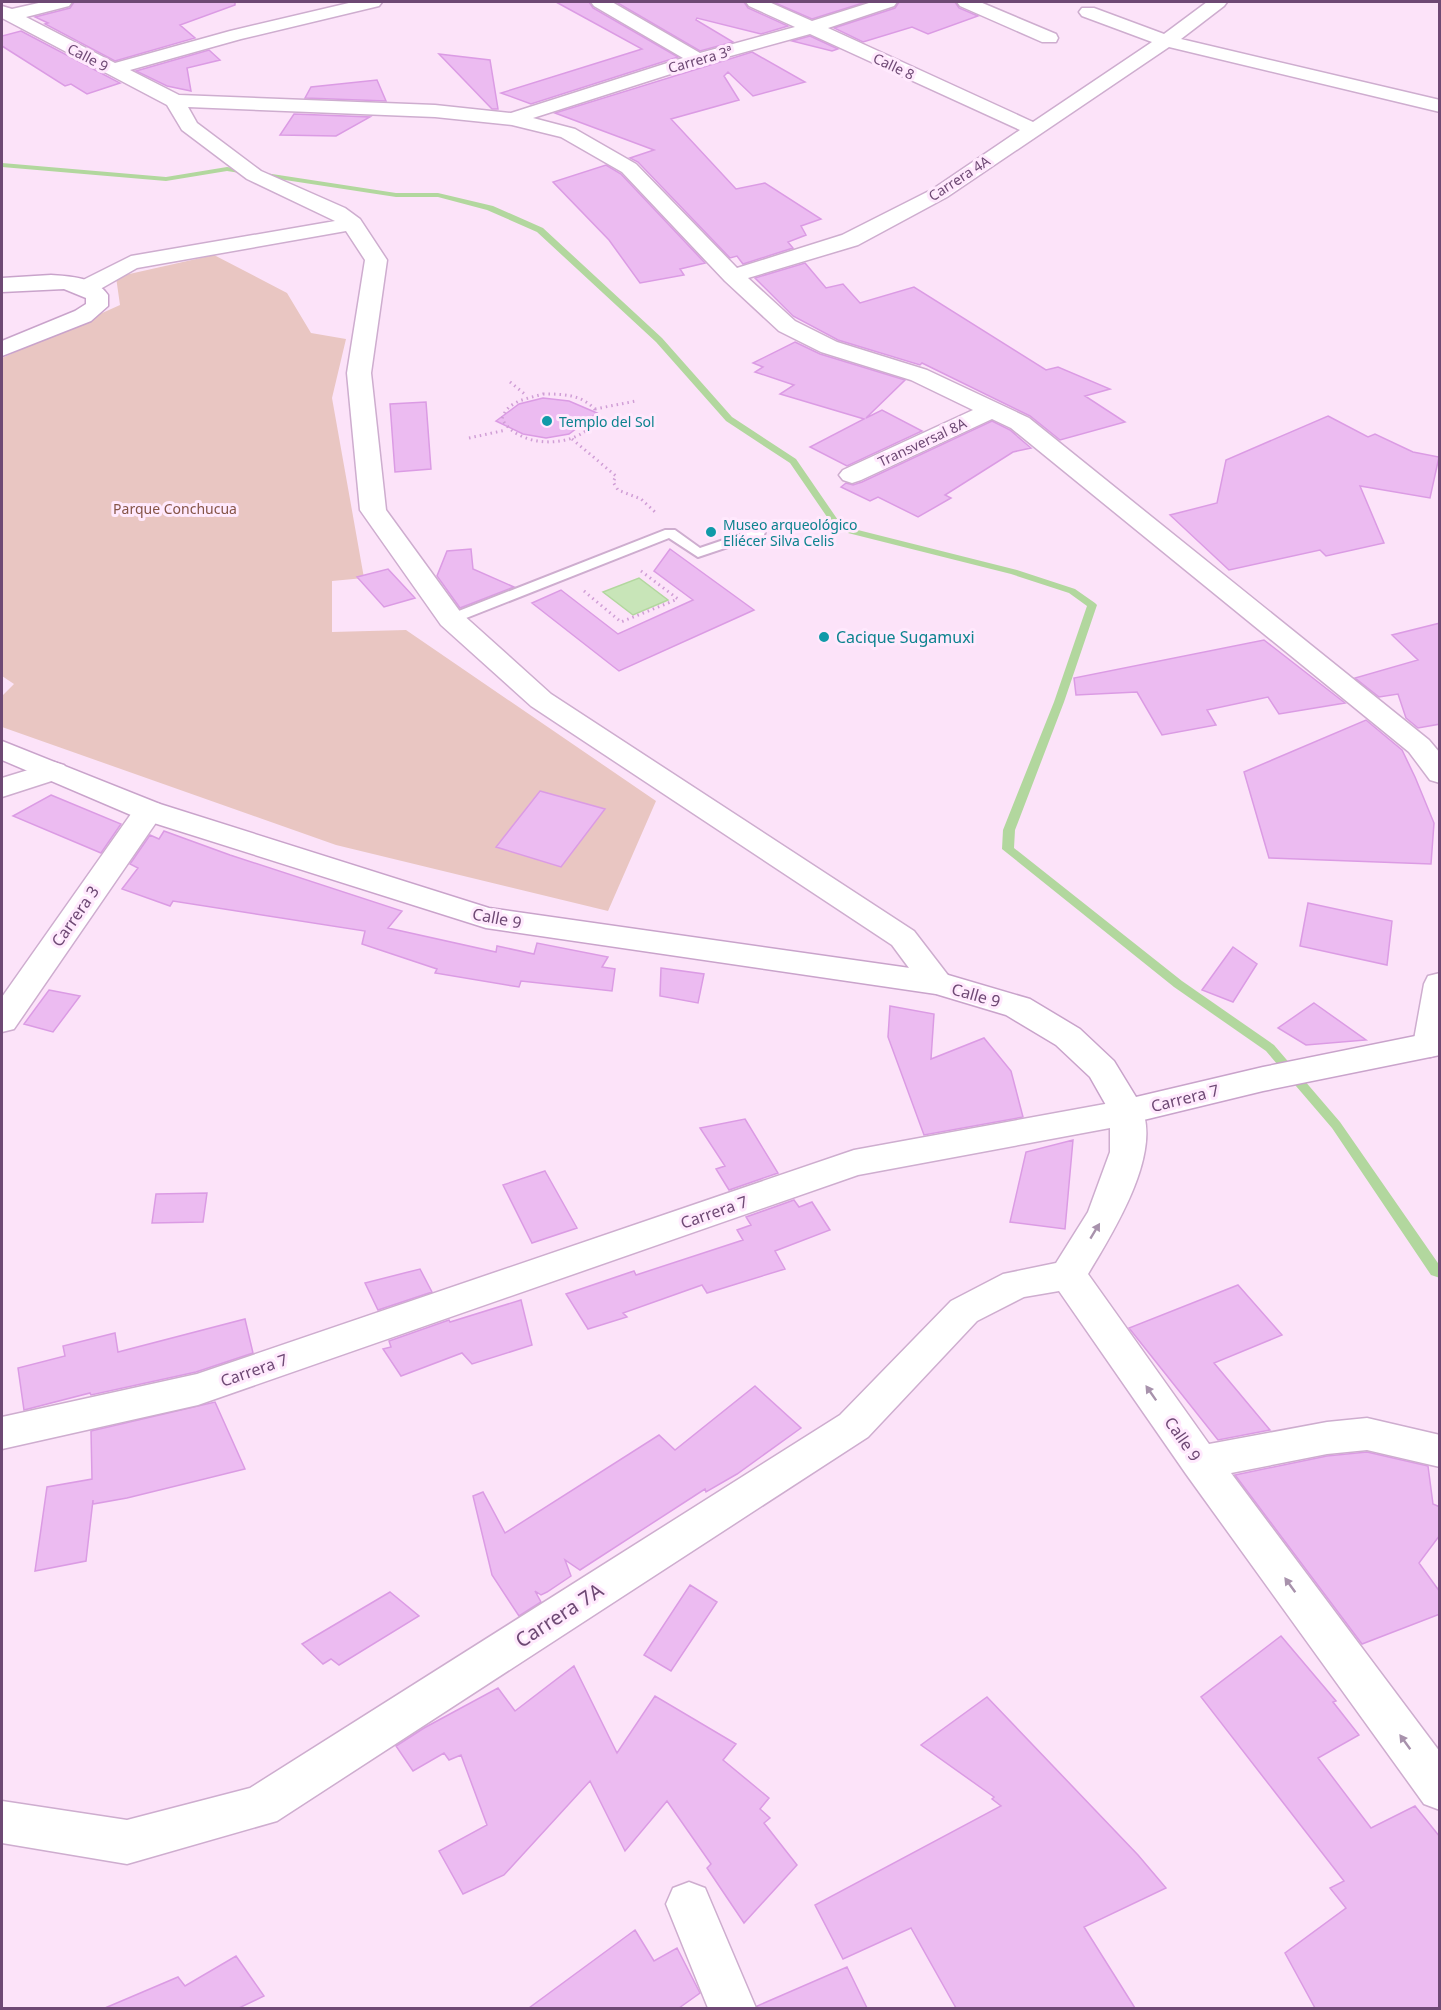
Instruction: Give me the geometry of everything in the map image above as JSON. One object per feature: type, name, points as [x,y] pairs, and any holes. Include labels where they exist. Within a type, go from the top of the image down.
[{"type":"street","points":[[8,20],[63,2]]},
{"type":"street","points":[[113,69],[236,35],[373,2]]},
{"type":"street","points":[[600,2],[698,59]]},
{"type":"street","name":"Calle 8","points":[[755,2],[1033,129]]},
{"type":"street","name":"Carrera 3ª","points":[[512,118],[698,59],[811,28],[888,2]]},
{"type":"street","points":[[966,2],[1049,38]]},
{"type":"street","name":"Carrera 4A","points":[[733,276],[850,240],[940,193],[1166,41],[1218,2]]},
{"type":"street","points":[[1088,12],[1166,41],[1440,106]]},
{"type":"street","name":"Calle 9","points":[[8,20],[30,27],[175,101]]},
{"type":"street","points":[[175,101],[435,111],[512,118],[568,133],[629,168],[733,276],[787,326],[829,347],[919,375],[1020,423],[1419,746],[1440,774]]},
{"type":"street","points":[[175,101],[189,126],[246,169],[338,212],[352,224],[376,260],[359,373],[373,510],[451,619],[541,700],[903,938],[938,983]]},
{"type":"street","points":[[87,287],[131,263],[352,224]]},
{"type":"street","points":[[2,285],[39,282],[87,287],[97,295],[97,306],[83,316],[2,349]]},
{"type":"street","name":"Transversal 8A","points":[[852,475],[991,410]]},
{"type":"street","name":"Calle 9","points":[[2,750],[149,811],[486,918],[938,983],[1018,1007],[1068,1037],[1102,1069],[1127,1112],[1128,1152],[1105,1215],[1068,1275],[1200,1462],[1440,1789]]},
{"type":"street","points":[[2,788],[54,771]]},
{"type":"street","name":"Carrera 3","points":[[2,1022],[149,811]]},
{"type":"street","points":[[1435,1044],[1440,984]]},
{"type":"street","name":"Carrera 7","points":[[2,1433],[198,1389],[854,1163],[1127,1112],[1263,1079],[1435,1044]]},
{"type":"street","name":"Carrera 7A","points":[[2,1822],[127,1842],[261,1806],[854,1426],[964,1311],[1016,1284],[1068,1275]]},
{"type":"street","points":[[1200,1462],[1327,1438],[1367,1434],[1440,1451]]},
{"type":"street","points":[[689,1904],[732,2008]]},
{"type":"lane","points":[[451,619],[670,533],[698,553],[759,532]]},
{"type":"path","points":[[510,382],[528,397]]},
{"type":"path","points":[[560,394],[588,402],[595,409],[598,417],[595,426],[572,439],[527,440],[506,430],[501,422],[501,415],[506,408],[528,397],[560,394]]},
{"type":"path","points":[[595,409],[636,401]]},
{"type":"path","points":[[469,438],[506,430]]},
{"type":"path","points":[[572,439],[616,476],[613,482],[615,488],[623,495],[640,498],[666,522],[670,533]]},
{"type":"path","points":[[563,574],[621,622],[678,599],[618,553]]},
{"type":"green space","name":"Parque Conchucua","points":[[214,255],[287,293],[311,333],[346,339],[332,398],[364,578],[332,581],[332,632],[406,630],[656,801],[608,911],[336,845],[2,727],[2,696],[14,684],[2,676],[2,358],[120,305],[116,277]]},
{"type":"shaded area","points":[[639,578],[668,600],[633,615],[603,592]]},
{"type":"building","points":[[74,2],[235,2],[235,5],[180,25],[195,38],[115,61],[35,17],[70,8]]},
{"type":"building","points":[[556,2],[589,2],[593,8],[678,57],[531,104],[501,93],[642,49]]},
{"type":"building","points":[[616,2],[744,2],[748,8],[788,26],[761,34],[697,18],[696,20],[733,42],[700,51]]},
{"type":"building","points":[[773,2],[866,2],[812,19]]},
{"type":"building","points":[[899,2],[955,2],[959,8],[978,16],[928,34],[912,27],[863,42],[834,28],[895,8]]},
{"type":"building","points":[[21,31],[120,83],[87,94],[71,84],[65,86],[2,46],[2,36]]},
{"type":"building","points":[[810,36],[838,49],[832,51],[792,41]]},
{"type":"building","points":[[209,50],[220,60],[187,68],[191,91],[167,86],[136,71]]},
{"type":"building","points":[[752,52],[805,82],[753,96],[728,72],[724,76],[739,100],[671,119],[736,189],[765,183],[821,219],[801,226],[806,235],[788,242],[793,248],[743,264],[737,256],[730,258],[638,162],[630,158],[654,150],[555,113]]},
{"type":"building","points":[[439,54],[490,60],[498,109],[492,109]]},
{"type":"building","points":[[377,80],[386,101],[305,98],[311,87]]},
{"type":"building","points":[[294,114],[370,117],[336,136],[280,135]]},
{"type":"building","points":[[606,165],[621,174],[705,263],[680,269],[684,275],[640,283],[609,240],[553,182]]},
{"type":"building","points":[[805,263],[826,288],[843,284],[860,303],[914,287],[1046,370],[1058,367],[1110,389],[1085,396],[1125,422],[1060,440],[1030,416],[922,363],[920,365],[838,340],[793,316],[755,278]]},
{"type":"building","points":[[795,342],[820,354],[905,380],[866,418],[882,410],[922,431],[847,466],[810,447],[864,419],[780,394],[794,385],[755,372],[763,367],[753,363]]},
{"type":"building","name":"Templo del Sol","points":[[543,398],[569,401],[597,413],[569,434],[546,438],[523,434],[496,421],[519,404]]},
{"type":"building","points":[[426,402],[431,469],[395,472],[390,404]]},
{"type":"building","points":[[1328,416],[1368,437],[1375,434],[1413,452],[1439,457],[1430,498],[1360,486],[1384,543],[1326,556],[1320,550],[1229,570],[1170,515],[1217,503],[1226,460]]},
{"type":"building","points":[[992,421],[1010,430],[1031,448],[1013,452],[945,495],[951,498],[918,517],[878,497],[870,501],[841,487],[846,483],[853,485],[862,482]]},
{"type":"building","points":[[471,549],[473,569],[514,587],[460,608],[437,576],[447,551]]},
{"type":"building","points":[[670,549],[754,610],[619,671],[532,603],[561,590],[618,634],[693,600],[654,571]]},
{"type":"building","points":[[388,569],[415,598],[384,607],[357,577]]},
{"type":"building","points":[[1440,623],[1440,724],[1418,728],[1406,718],[1398,694],[1379,697],[1355,678],[1418,660],[1392,635]]},
{"type":"building","points":[[1264,640],[1345,703],[1279,714],[1268,697],[1207,710],[1216,725],[1162,735],[1137,692],[1076,695],[1074,678]]},
{"type":"building","points":[[1366,720],[1402,750],[1415,777],[1434,823],[1431,864],[1269,858],[1244,772]]},
{"type":"building","points":[[540,791],[605,809],[561,867],[496,847]]},
{"type":"building","points":[[51,795],[121,824],[101,853],[13,816]]},
{"type":"building","points":[[164,831],[402,911],[388,928],[496,952],[497,946],[534,954],[537,943],[608,957],[602,967],[615,969],[612,991],[521,981],[519,987],[435,973],[437,969],[362,944],[365,931],[173,901],[170,906],[122,889],[138,868],[130,864],[150,835],[159,839]]},
{"type":"building","points":[[1308,903],[1392,921],[1387,965],[1300,946]]},
{"type":"building","points":[[1233,947],[1257,964],[1233,1002],[1202,990]]},
{"type":"building","points":[[661,968],[704,974],[698,1003],[660,996]]},
{"type":"building","points":[[49,990],[80,996],[53,1032],[24,1024]]},
{"type":"building","points":[[1314,1003],[1366,1040],[1306,1045],[1278,1028]]},
{"type":"building","points":[[890,1006],[934,1014],[931,1059],[984,1038],[1011,1071],[1023,1117],[924,1135],[888,1037]]},
{"type":"building","points":[[745,1119],[778,1173],[729,1190],[716,1169],[725,1166],[700,1128]]},
{"type":"building","points":[[1073,1140],[1065,1229],[1010,1222],[1026,1152]]},
{"type":"building","points":[[545,1171],[577,1228],[532,1243],[503,1185]]},
{"type":"building","points":[[207,1193],[203,1222],[152,1223],[156,1194]]},
{"type":"building","points":[[794,1200],[799,1207],[812,1202],[830,1230],[775,1251],[785,1269],[707,1293],[702,1285],[623,1313],[627,1317],[588,1329],[566,1294],[634,1271],[636,1275],[743,1240],[737,1230],[751,1225],[746,1217]]},
{"type":"building","points":[[420,1269],[432,1292],[378,1310],[365,1283]]},
{"type":"building","points":[[1238,1285],[1282,1335],[1214,1363],[1270,1430],[1218,1440],[1129,1328]]},
{"type":"building","points":[[521,1300],[532,1345],[472,1364],[462,1353],[401,1376],[383,1349],[391,1347],[389,1341],[449,1320],[450,1322]]},
{"type":"building","points":[[245,1319],[253,1353],[196,1372],[91,1395],[90,1393],[24,1410],[18,1368],[65,1356],[63,1346],[115,1333],[118,1352]]},
{"type":"building","points":[[755,1386],[801,1428],[737,1474],[706,1492],[705,1489],[580,1570],[565,1560],[571,1576],[541,1595],[535,1591],[541,1602],[519,1616],[492,1575],[473,1496],[483,1492],[505,1533],[659,1435],[675,1450]]},
{"type":"building","points":[[215,1402],[245,1469],[127,1498],[93,1504],[93,1500],[86,1561],[35,1571],[47,1487],[92,1479],[91,1431]]},
{"type":"building","points":[[1367,1452],[1428,1466],[1433,1504],[1440,1507],[1440,1535],[1419,1563],[1440,1592],[1440,1614],[1362,1644],[1235,1475],[1327,1456]]},
{"type":"building","points":[[690,1585],[717,1602],[671,1671],[644,1655]]},
{"type":"building","points":[[390,1592],[419,1616],[339,1665],[331,1659],[323,1664],[302,1644]]},
{"type":"building","points":[[1281,1636],[1336,1701],[1333,1702],[1359,1735],[1318,1758],[1371,1828],[1415,1806],[1440,1837],[1440,2008],[1315,2008],[1285,1953],[1346,1908],[1330,1888],[1344,1881],[1201,1697]]},
{"type":"building","points":[[574,1666],[617,1753],[655,1696],[736,1744],[723,1760],[769,1798],[760,1809],[770,1818],[764,1823],[797,1865],[744,1923],[707,1868],[711,1864],[667,1801],[625,1851],[590,1781],[504,1875],[463,1894],[439,1851],[487,1825],[461,1755],[449,1760],[444,1753],[413,1771],[396,1746],[424,1728],[498,1688],[515,1711]]},
{"type":"building","points":[[987,1697],[1138,1855],[1166,1888],[1084,1927],[1135,2008],[956,2008],[911,1928],[843,1959],[815,1905],[1001,1806],[992,1799],[994,1797],[921,1745]]},
{"type":"building","points":[[635,1930],[654,1961],[677,1948],[700,1993],[679,2008],[529,2008]]},
{"type":"building","points":[[236,1956],[264,1996],[239,2008],[105,2008],[178,1977],[185,1986]]},
{"type":"building","points":[[847,1967],[867,2008],[758,2008],[757,2006]]},
{"type":"waterway","points":[[2,165],[166,179],[227,169],[396,195],[438,195],[490,208],[540,230],[659,340],[729,419],[793,461],[839,528],[1014,572],[1072,591],[1092,605],[1059,702],[1009,830],[1008,849],[1178,984],[1270,1048],[1336,1125],[1436,1271],[1440,1273]]},
{"type":"place","name":"Templo del Sol","points":[[547,421]]},
{"type":"place","name":"Museo arqueológico Eliécer Silva Celis","points":[[711,532]]},
{"type":"place","name":"Cacique Sugamuxi","points":[[824,637]]}]
